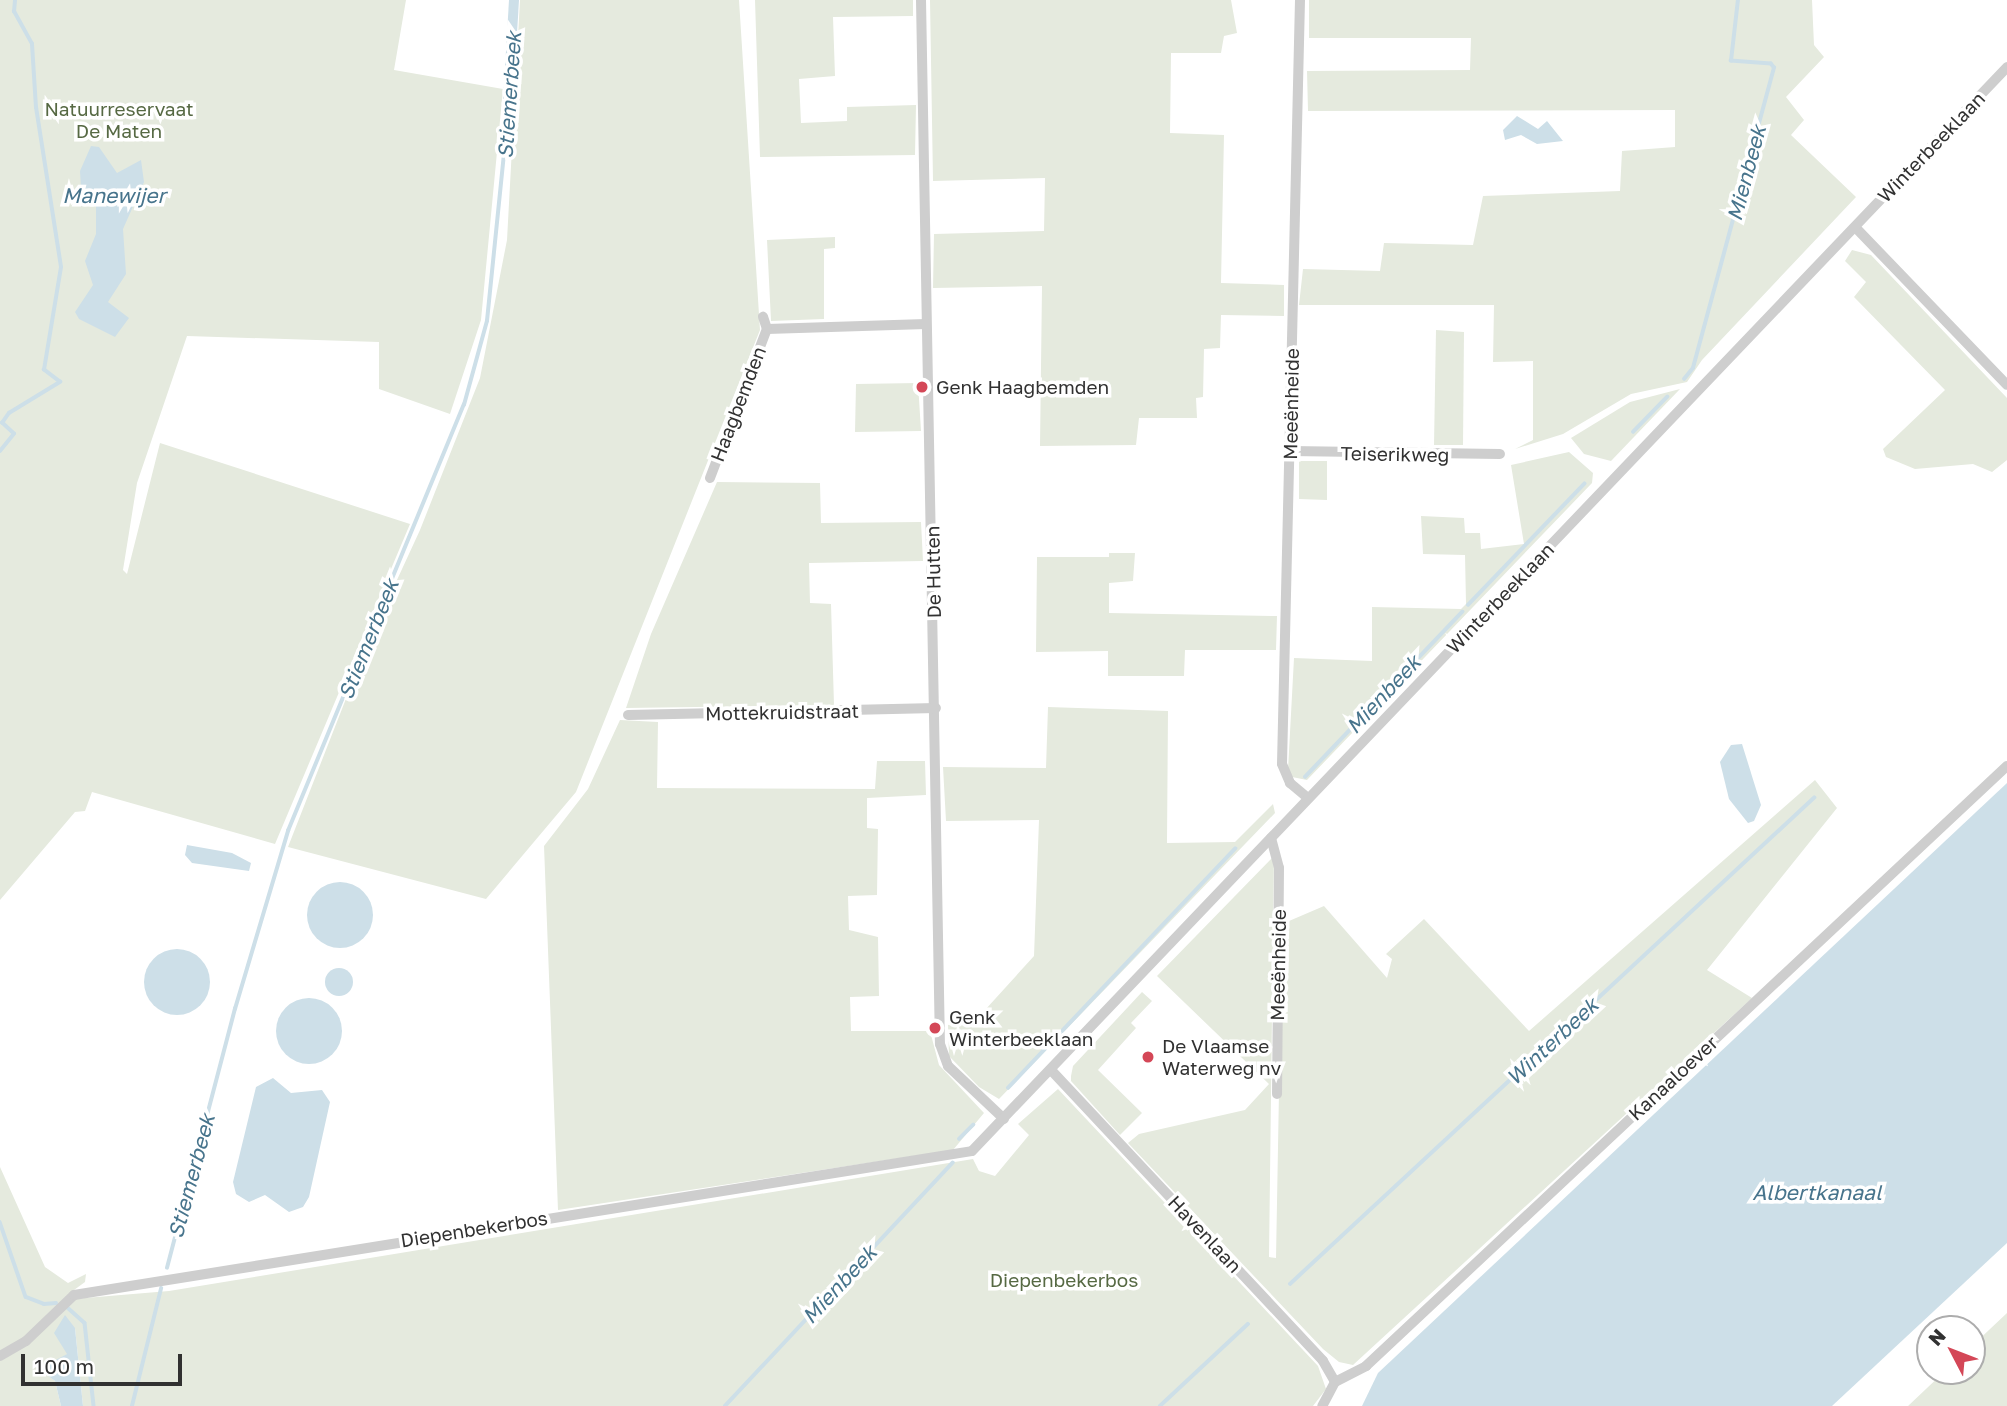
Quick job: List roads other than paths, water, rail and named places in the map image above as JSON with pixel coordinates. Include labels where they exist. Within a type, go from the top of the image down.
[{"type":"street","name":"De Hutten","points":[[921,0],[936,708],[940,1044],[948,1066],[1004,1119]]},
{"type":"street","name":"Meeënheide","points":[[1300,0],[1282,764],[1290,783],[1307,798]]},
{"type":"street","name":"Winterbeeklaan","points":[[972,1151],[2007,67]]},
{"type":"street","points":[[1855,227],[2007,385]]},
{"type":"street","name":"Haagbemden","points":[[710,478],[767,329],[764,317]]},
{"type":"street","name":"Haagbemden","points":[[767,329],[926,324]]},
{"type":"street","name":"Teiserikweg","points":[[1290,451],[1500,454]]},
{"type":"street","name":"Mottekruidstraat","points":[[628,715],[936,708]]},
{"type":"street","name":"Kanaaloever","points":[[1335,1382],[1366,1366],[2007,766]]},
{"type":"street","name":"Meeënheide","points":[[1271,838],[1279,868],[1277,1094]]},
{"type":"street","name":"Havenlaan","points":[[1051,1070],[1324,1361],[1335,1382]]},
{"type":"street","name":"Diepenbekerbos","points":[[0,1356],[26,1341],[74,1295],[972,1151]]},
{"type":"street","points":[[1322,1406],[1335,1382]]},
{"type":"water","points":[[509,0],[519,0],[512,117],[502,118]]},
{"type":"water","points":[[1517,116],[1538,129],[1547,121],[1563,141],[1537,144],[1521,135],[1505,140],[1503,130]]},
{"type":"water","name":"Manewijer","points":[[91,146],[99,147],[117,173],[141,160],[144,182],[123,229],[126,274],[108,302],[129,318],[115,337],[79,319],[75,312],[93,285],[85,261],[96,234],[96,206],[81,188],[80,171]]},
{"type":"water","points":[[1742,744],[1761,805],[1754,821],[1748,823],[1729,799],[1720,762],[1731,745]]},
{"type":"water","name":"Albertkanaal","points":[[2007,783],[2007,1243],[1930,1315],[1916,1315],[1916,1328],[1832,1406],[1362,1406],[1378,1373]]},
{"type":"water","points":[[187,845],[232,853],[251,863],[249,871],[192,863],[185,855]]},
{"type":"water","points":[[340,882],[353,885],[363,892],[370,902],[373,915],[370,928],[363,938],[353,945],[340,948],[327,945],[317,938],[310,928],[307,915],[310,902],[317,892],[327,885]]},
{"type":"water","points":[[177,949],[200,959],[210,982],[200,1005],[177,1015],[154,1005],[144,982],[154,959]]},
{"type":"water","points":[[339,968],[349,972],[353,982],[349,992],[339,996],[329,992],[325,982],[329,972]]},
{"type":"water","points":[[309,998],[322,1001],[332,1008],[339,1018],[342,1031],[339,1044],[332,1054],[322,1061],[309,1064],[296,1061],[286,1054],[279,1044],[276,1031],[279,1018],[286,1008],[296,1001]]},
{"type":"water","points":[[273,1078],[291,1093],[322,1090],[330,1102],[309,1197],[303,1207],[289,1212],[265,1195],[249,1202],[236,1194],[233,1182],[256,1087]]},
{"type":"water","points":[[65,1315],[75,1328],[83,1406],[61,1406],[55,1381],[39,1369],[67,1354],[54,1333]]},
{"type":"waterway","points":[[0,451],[14,434],[2,423],[9,413],[60,382],[44,370],[61,267],[36,108],[32,44],[14,12],[15,0]]},
{"type":"waterway","name":"Mienbeek","points":[[1684,379],[1693,368],[1774,68],[1771,64],[1731,61],[1738,0]]},
{"type":"waterway","name":"Stiemerbeek","points":[[167,1268],[235,1009],[288,831],[464,405],[487,321],[508,114]]},
{"type":"waterway","name":"Mienbeek","points":[[1633,432],[1667,397]]},
{"type":"waterway","name":"Mienbeek","points":[[1468,605],[1584,484]]},
{"type":"waterway","name":"Mienbeek","points":[[1305,777],[1462,612]]},
{"type":"waterway","name":"Winterbeek","points":[[1290,1284],[1814,798]]},
{"type":"waterway","name":"Mienbeek","points":[[1008,1088],[1235,849]]},
{"type":"waterway","name":"Mienbeek","points":[[959,1139],[973,1125]]},
{"type":"waterway","name":"Mienbeek","points":[[725,1406],[952,1163]]},
{"type":"waterway","points":[[0,1222],[26,1297],[44,1304],[56,1303]]},
{"type":"waterway","name":"Stiemerbeek","points":[[132,1406],[161,1289]]},
{"type":"waterway","points":[[66,1306],[85,1323],[94,1406]]},
{"type":"waterway","name":"Winterbeek","points":[[1160,1406],[1248,1324]]},
{"type":"place","name":"Genk Haagbemden","points":[[922,387]]},
{"type":"place","name":"Genk Winterbeeklaan","points":[[935,1028]]},
{"type":"place","name":"De Vlaamse Waterweg nv","points":[[1148,1057]]},
{"type":"park label","name":"Natuurreservaat De Maten","points":[[119,120]]}]
